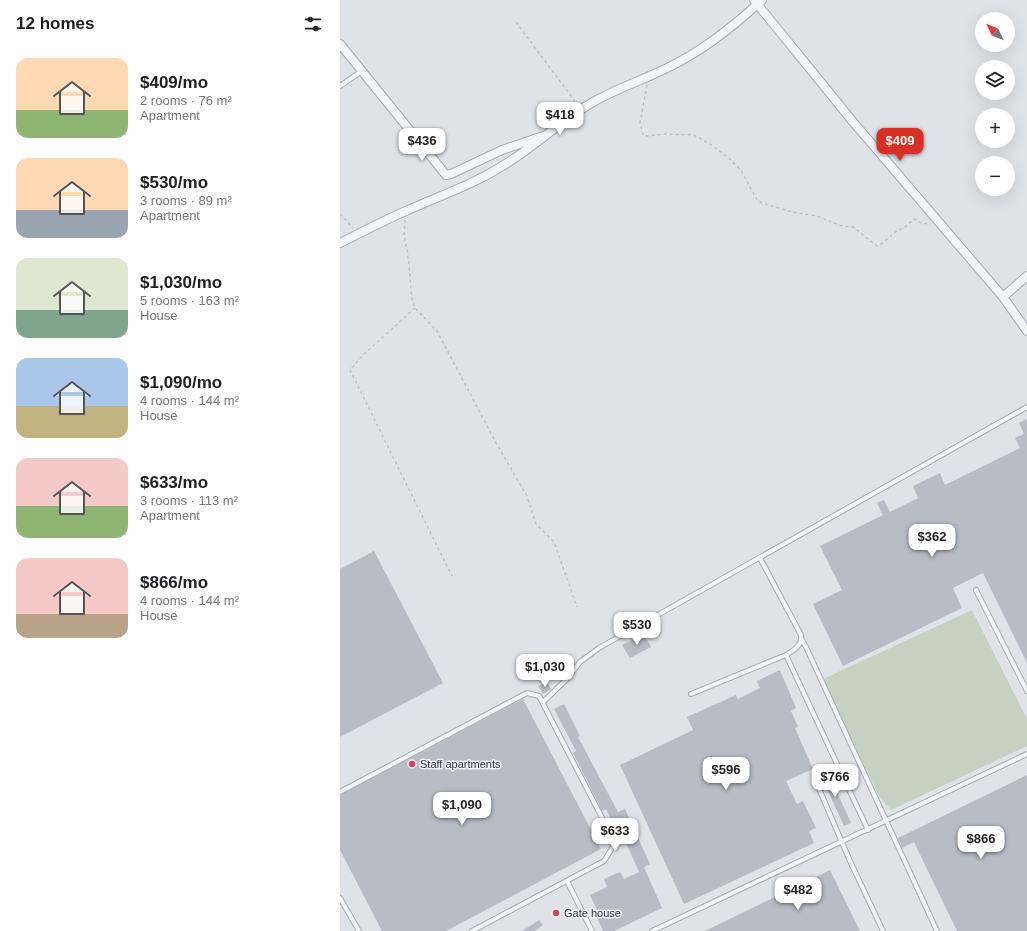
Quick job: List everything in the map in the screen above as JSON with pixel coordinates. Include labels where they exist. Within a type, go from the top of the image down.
[{"type":"street","points":[[340,243],[406,211],[466,185],[503,166],[577,112],[623,87],[648,77],[703,48],[734,25],[758,1],[854,123],[1003,297],[1027,331]]},
{"type":"street","points":[[340,44],[446,175],[502,150],[544,136]]},
{"type":"street","points":[[1003,297],[1027,276]]},
{"type":"lane","points":[[340,86],[362,71]]},
{"type":"lane","points":[[543,702],[568,678],[580,662],[587,656],[1027,406]]},
{"type":"lane","points":[[760,558],[801,635],[937,931]]},
{"type":"lane","points":[[976,590],[1027,692]]},
{"type":"lane","points":[[691,694],[786,655],[794,650],[802,640]]},
{"type":"lane","points":[[786,655],[868,830]]},
{"type":"lane","points":[[340,792],[527,693],[539,696],[612,837],[614,845],[604,861],[567,882],[472,931]]},
{"type":"lane","points":[[652,931],[1027,754]]},
{"type":"lane","points":[[818,784],[883,931]]},
{"type":"lane","points":[[567,882],[592,931]]},
{"type":"lane","points":[[340,898],[359,931]]},
{"type":"path","points":[[516,22],[574,100],[577,112]]},
{"type":"path","points":[[648,77],[640,123],[643,135],[694,135],[710,144],[739,168],[753,194],[762,203],[792,212],[817,216],[842,226],[853,227],[877,246],[882,244],[898,230],[904,228],[914,219],[924,224],[937,220]]},
{"type":"path","points":[[406,211],[404,236],[412,299],[415,308],[437,331],[495,441],[527,496],[536,524],[554,542],[577,607]]},
{"type":"path","points":[[340,214],[359,234]]},
{"type":"path","points":[[415,308],[362,356],[350,370],[452,576]]},
{"type":"green space","points":[[972,610],[1027,719],[1027,746],[891,810],[879,796],[823,679]]},
{"type":"building","points":[[1027,419],[1027,663],[983,573],[953,588],[962,608],[843,666],[813,604],[842,590],[820,546],[883,515],[877,503],[884,500],[890,512],[918,498],[913,486],[940,473],[945,485],[1020,448],[1015,438],[1024,434],[1019,423]]},
{"type":"building","points":[[374,551],[443,683],[340,737],[340,569]]},
{"type":"building","points":[[644,634],[651,647],[630,658],[622,645]]},
{"type":"building","points":[[780,670],[796,708],[791,711],[798,727],[795,728],[813,769],[786,781],[797,804],[803,801],[816,828],[809,831],[814,843],[684,904],[620,765],[693,730],[687,717],[736,695],[738,699],[760,688],[757,681]]},
{"type":"building","points":[[547,682],[551,689],[543,694],[538,686]]},
{"type":"building","points":[[523,699],[601,849],[446,931],[382,931],[340,850],[340,795]]},
{"type":"building","points":[[564,704],[580,736],[578,737],[618,812],[625,809],[650,864],[644,867],[662,908],[614,931],[603,931],[595,913],[598,912],[590,895],[607,887],[604,879],[620,872],[624,879],[639,872],[622,834],[619,836],[606,809],[602,811],[573,753],[576,751],[554,709]]},
{"type":"building","points":[[827,770],[851,823],[844,826],[820,774]]},
{"type":"building","points":[[1027,775],[1027,931],[957,931],[914,842],[902,848],[898,838]]},
{"type":"building","points":[[830,870],[860,931],[705,931]]},
{"type":"building","points":[[539,920],[543,925],[535,931],[522,931]]},
{"type":"place","name":"Staff apartments","points":[[412,764]]},
{"type":"place","name":"Gate house","points":[[556,913]]}]
